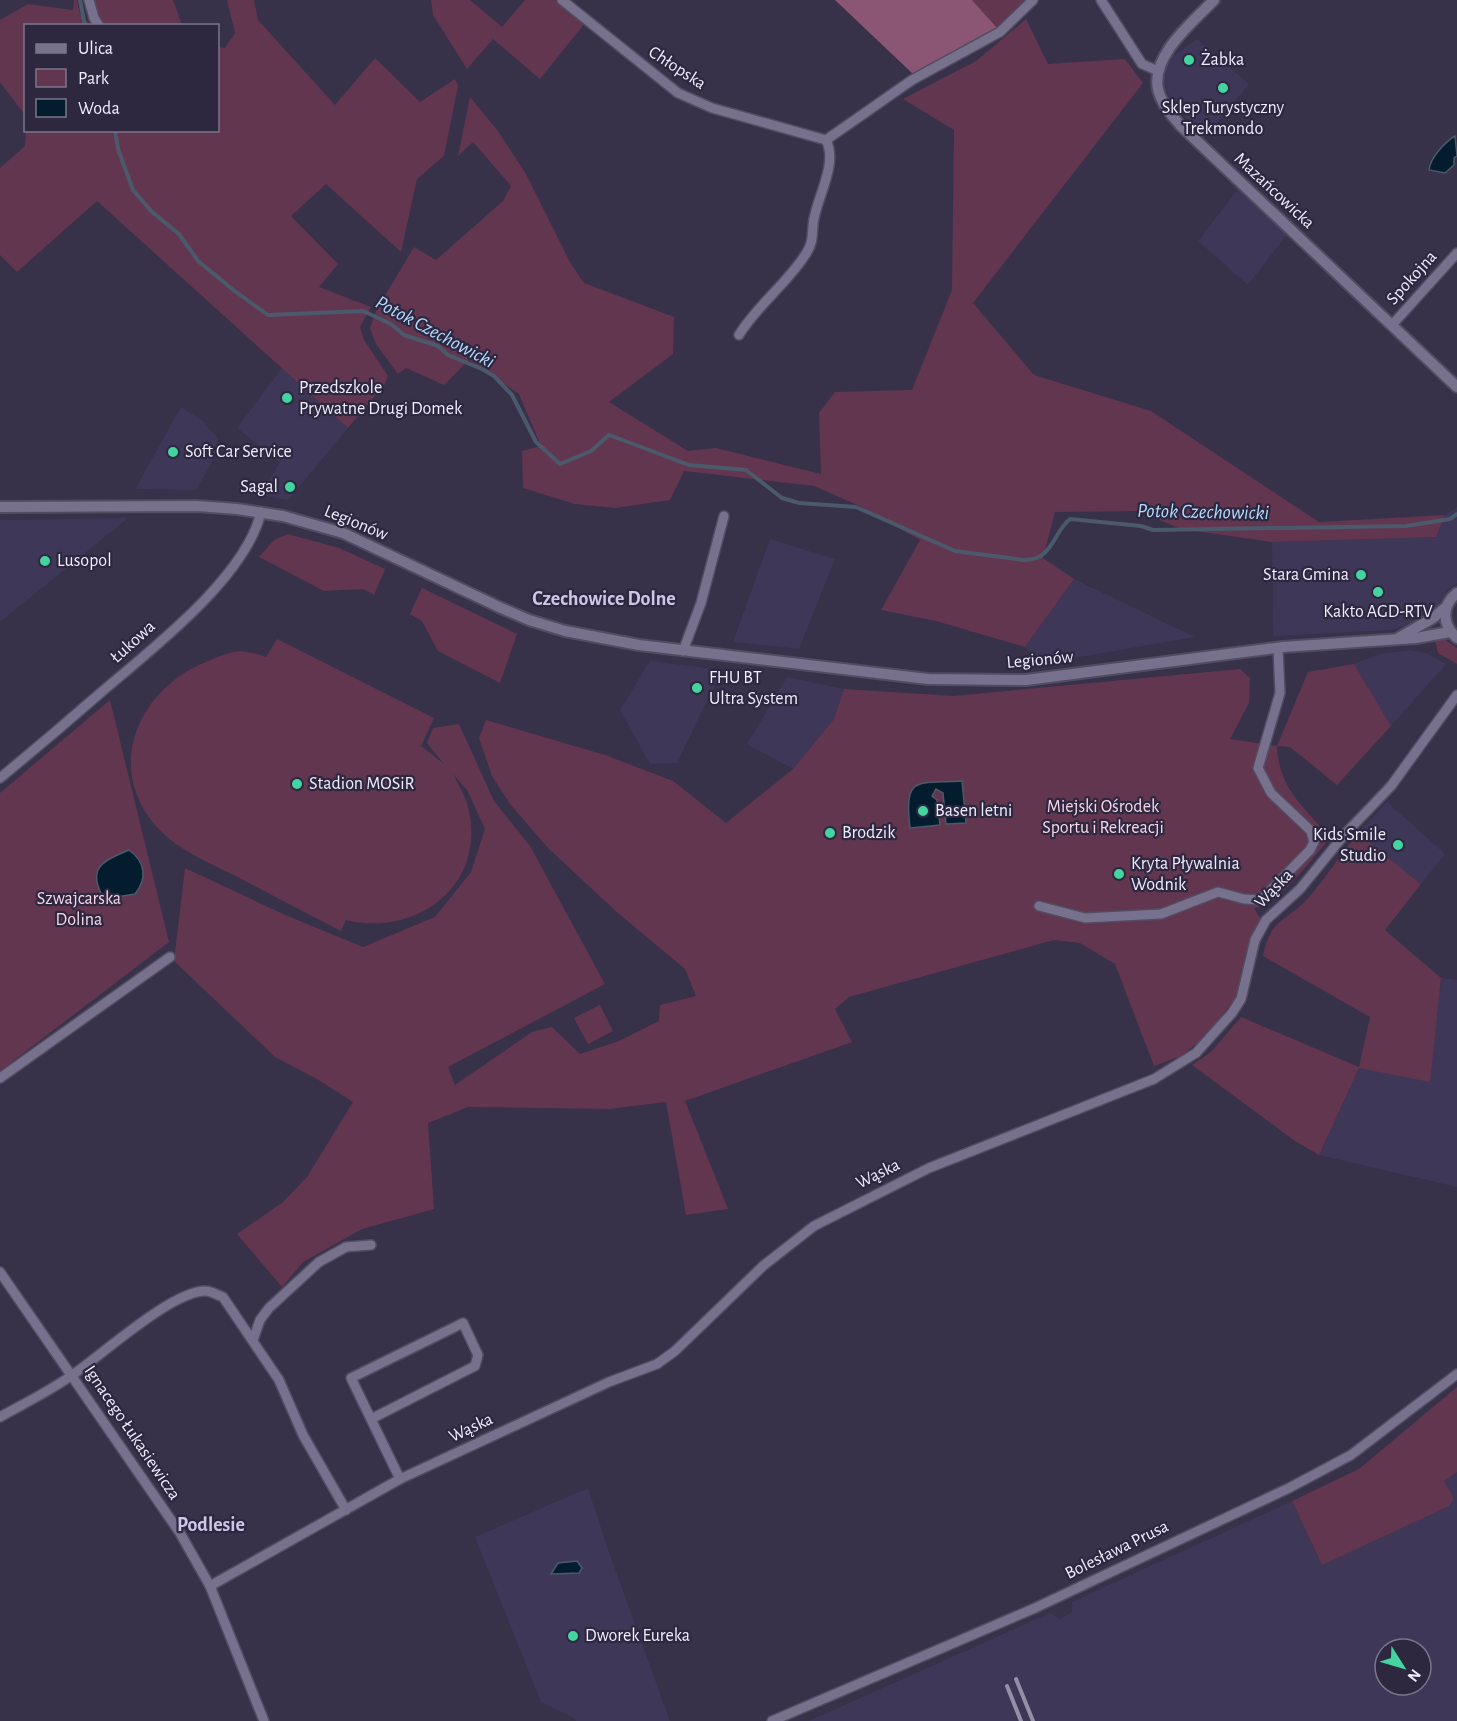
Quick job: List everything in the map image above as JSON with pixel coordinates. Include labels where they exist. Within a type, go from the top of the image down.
[{"type":"street","points":[[90,0],[98,24]]},
{"type":"street","name":"Chłopska","points":[[562,0],[678,93],[712,108],[826,140]]},
{"type":"street","points":[[739,334],[752,314],[800,262],[813,240],[812,226],[828,168],[826,140],[912,80],[1000,32],[1033,0]]},
{"type":"street","points":[[1101,0],[1142,64],[1158,71],[1167,53],[1214,0]]},
{"type":"street","name":"Mazańcowicka","points":[[1158,71],[1158,89],[1166,107],[1180,125],[1457,387]]},
{"type":"street","name":"Spokojna","points":[[1392,325],[1457,253]]},
{"type":"street","name":"Legionów","points":[[0,507],[197,506],[261,512],[316,523],[343,533],[529,620],[594,638],[683,651],[928,679],[992,681],[1056,677],[1278,648],[1399,637],[1454,635]]},
{"type":"street","name":"Łukowa","points":[[1,777],[144,655],[210,593],[243,554],[258,527],[261,512]]},
{"type":"street","points":[[683,651],[701,603],[724,516]]},
{"type":"street","name":"Legionów","points":[[1399,637],[1433,618],[1457,593]]},
{"type":"street","points":[[1446,607],[1446,625],[1454,635]]},
{"type":"street","points":[[1039,906],[1085,918],[1161,914],[1218,892],[1244,899],[1261,900],[1310,850],[1314,842],[1311,831],[1271,793],[1258,768],[1280,693],[1278,648]]},
{"type":"street","name":"Wąska","points":[[210,1586],[400,1479],[609,1382],[657,1364],[675,1352],[763,1266],[814,1226],[929,1168],[1154,1079],[1182,1064],[1216,1034],[1241,999],[1255,940],[1270,916],[1300,889],[1344,834],[1391,786],[1457,695]]},
{"type":"street","points":[[1261,900],[1270,916]]},
{"type":"street","points":[[0,1078],[170,957]]},
{"type":"street","points":[[253,1340],[260,1320],[269,1308],[319,1262],[346,1247],[371,1245]]},
{"type":"street","name":"Ignacego Łukasiewicza","points":[[0,1272],[180,1533],[210,1586],[264,1721]]},
{"type":"street","points":[[0,1417],[73,1375],[144,1321],[171,1304],[204,1291],[223,1297],[279,1380],[303,1435],[346,1510]]},
{"type":"street","points":[[371,1419],[475,1366],[478,1355],[463,1323],[351,1378],[400,1479]]},
{"type":"street","name":"Bolesława Prusa","points":[[772,1721],[1035,1608],[1289,1488],[1351,1455],[1457,1374]]},
{"type":"shaded area","points":[[835,0],[972,0],[998,29],[914,75]]},
{"type":"shaded area","points":[[1197,39],[1249,84],[1204,138],[1171,102],[1164,83],[1166,68],[1173,56]]},
{"type":"shaded area","points":[[1238,189],[1287,234],[1248,285],[1198,241]]},
{"type":"shaded area","name":"Przedszkole Prywatne Drugi Domek","points":[[282,368],[348,428],[288,500],[260,495],[280,462],[237,428]]},
{"type":"shaded area","points":[[181,407],[203,421],[218,439],[215,457],[196,490],[135,489]]},
{"type":"shaded area","points":[[1457,507],[1457,583],[1448,589],[1433,613],[1391,630],[1273,636],[1272,542],[1436,537],[1445,515]]},
{"type":"shaded area","points":[[128,518],[0,622],[0,520]]},
{"type":"shaded area","points":[[770,539],[835,559],[799,649],[733,642]]},
{"type":"shaded area","points":[[1074,579],[1195,637],[1039,664],[1025,647]]},
{"type":"shaded area","points":[[1410,650],[1426,653],[1446,664],[1391,726],[1354,664],[1380,654]]},
{"type":"shaded area","points":[[650,661],[722,670],[677,763],[650,764],[620,710]]},
{"type":"shaded area","points":[[787,677],[844,689],[834,719],[793,769],[747,744]]},
{"type":"shaded area","points":[[1387,802],[1445,854],[1421,884],[1358,833]]},
{"type":"shaded area","points":[[1441,978],[1457,980],[1457,1187],[1319,1155],[1359,1068],[1440,991]]},
{"type":"shaded area","points":[[1457,1472],[1457,1721],[809,1721],[1050,1613],[1060,1619],[1072,1612],[1072,1602],[1292,1501],[1322,1565],[1454,1498],[1444,1481]]},
{"type":"shaded area","points":[[588,1488],[670,1721],[576,1721],[541,1702],[475,1537]]},
{"type":"green space","points":[[74,0],[77,0],[80,14],[90,24],[24,24],[24,114],[0,82],[0,20],[28,4],[73,10]]},
{"type":"green space","points":[[91,0],[173,0],[182,24],[105,24],[100,22]]},
{"type":"green space","points":[[227,0],[254,0],[258,20],[335,105],[375,58],[420,102],[455,79],[458,86],[444,156],[417,179],[401,252],[326,184],[291,216],[338,264],[319,287],[371,307],[360,327],[364,340],[388,376],[385,384],[348,428],[97,201],[17,272],[0,255],[0,168],[25,146],[26,132],[219,132],[219,47],[225,48],[235,33]]},
{"type":"green space","points":[[431,0],[470,0],[502,27],[525,0],[555,0],[585,23],[540,79],[493,39],[467,69],[433,15]]},
{"type":"green space","points":[[972,0],[1029,0],[998,29]]},
{"type":"green space","points":[[1026,19],[1048,64],[1125,59],[1143,83],[973,303],[1034,375],[1151,411],[1319,522],[1445,515],[1436,537],[1272,542],[1181,529],[1138,511],[1055,512],[1043,558],[1074,579],[1025,647],[936,621],[881,610],[920,540],[864,508],[814,486],[684,471],[670,500],[616,508],[575,504],[523,488],[522,451],[541,446],[519,394],[469,360],[444,385],[406,368],[398,374],[376,344],[370,328],[377,309],[414,247],[436,260],[503,201],[511,186],[473,142],[458,156],[470,97],[498,131],[526,174],[571,264],[584,283],[674,317],[673,354],[609,402],[688,451],[716,448],[821,474],[819,413],[835,392],[912,390],[952,290],[954,130],[903,99],[976,61]]},
{"type":"green space","points":[[288,534],[339,548],[385,569],[374,595],[363,589],[324,591],[259,557],[274,540]]},
{"type":"green space","points":[[422,588],[517,634],[500,683],[438,651],[422,621],[410,614]]},
{"type":"green space","points":[[1434,637],[1444,639],[1457,648],[1457,664],[1438,653]]},
{"type":"green space","name":"Miejski Ośrodek Sportu i Rekreacji","points":[[277,639],[434,718],[421,746],[444,764],[427,743],[433,728],[459,724],[494,801],[530,846],[605,984],[448,1067],[455,1085],[532,1032],[552,1027],[580,1054],[619,1041],[659,1021],[660,1005],[696,996],[685,969],[619,914],[548,848],[510,804],[492,776],[479,738],[486,720],[605,755],[673,781],[726,823],[793,769],[834,719],[844,689],[953,696],[1240,669],[1250,678],[1249,703],[1230,739],[1277,746],[1282,774],[1288,786],[1330,838],[1285,889],[1264,905],[1254,908],[1260,918],[1250,941],[1236,997],[1207,1035],[1181,1056],[1154,1066],[1115,964],[1080,943],[1054,940],[849,997],[835,1009],[852,1042],[685,1101],[728,1209],[686,1215],[666,1102],[610,1109],[468,1107],[428,1123],[434,1209],[362,1229],[303,1262],[282,1287],[237,1234],[283,1202],[307,1177],[353,1102],[317,1079],[275,1057],[174,961],[185,868],[283,914],[363,947],[435,917],[471,872],[485,829],[467,790],[453,774],[469,810],[471,842],[465,866],[454,886],[438,902],[418,914],[395,921],[371,923],[346,920],[341,931],[192,854],[163,834],[140,802],[132,778],[131,754],[137,731],[147,709],[163,690],[183,674],[206,662],[235,652],[248,652],[266,657]]},
{"type":"green space","points":[[1354,664],[1391,726],[1337,785],[1290,747],[1277,746],[1308,672]]},
{"type":"green space","name":"Szwajcarska Dolina","points":[[110,700],[169,942],[0,1071],[0,793]]},
{"type":"green space","points":[[1358,833],[1421,884],[1385,930],[1441,978],[1430,1082],[1359,1068],[1319,1155],[1295,1141],[1192,1065],[1211,1052],[1241,1017],[1359,1067],[1370,1017],[1263,956],[1270,934],[1275,927],[1310,896]]},
{"type":"green space","points":[[600,1005],[613,1031],[588,1044],[574,1018]]},
{"type":"green space","points":[[1457,1387],[1457,1472],[1444,1481],[1454,1498],[1449,1506],[1322,1565],[1292,1501],[1359,1469]]},
{"type":"water","points":[[1455,136],[1457,156],[1454,158],[1454,165],[1445,173],[1429,170],[1432,160]]},
{"type":"water","name":"Basen letni","points":[[962,781],[966,823],[946,824],[943,793],[936,789],[932,796],[937,800],[940,825],[910,828],[909,799],[916,786],[924,783]]},
{"type":"water","points":[[129,850],[142,865],[143,877],[139,888],[135,894],[104,899],[97,880],[99,868],[110,858]]},
{"type":"water","points":[[577,1561],[582,1568],[579,1573],[551,1574],[558,1563]]},
{"type":"waterway","name":"Potok Czechowicki","points":[[80,0],[85,24]]},
{"type":"waterway","name":"Potok Czechowicki","points":[[115,132],[118,149],[133,190],[151,211],[179,234],[198,261],[236,292],[268,315],[363,311],[391,324],[404,335],[438,346],[448,355],[482,369],[494,376],[512,395],[536,442],[560,464],[591,451],[609,435],[689,465],[746,470],[782,498],[799,503],[856,507],[955,551],[1023,560],[1033,559],[1047,551],[1070,519],[1141,526],[1153,530],[1406,526],[1450,519],[1457,514]]},
{"type":"railway","points":[[1016,1679],[1033,1721]]},
{"type":"railway","points":[[1007,1686],[1021,1721]]},
{"type":"place","name":"Żabka","points":[[1189,60]]},
{"type":"place","name":"Sklep Turystyczny Trekmondo","points":[[1223,88]]},
{"type":"place","name":"Przedszkole Prywatne Drugi Domek","points":[[287,398]]},
{"type":"place","name":"Soft Car Service","points":[[173,452]]},
{"type":"place","name":"Sagal","points":[[290,487]]},
{"type":"place","name":"Lusopol","points":[[45,561]]},
{"type":"place","name":"Stara Gmina","points":[[1361,575]]},
{"type":"place","name":"Kakto AGD-RTV","points":[[1378,592]]},
{"type":"place","name":"FHU BT Ultra System","points":[[697,688]]},
{"type":"place","name":"Stadion MOSiR","points":[[297,784]]},
{"type":"place","name":"Basen letni","points":[[923,811]]},
{"type":"place","name":"Brodzik","points":[[830,833]]},
{"type":"place","name":"Kids Smile Studio","points":[[1398,845]]},
{"type":"place","name":"Kryta Pływalnia Wodnik","points":[[1119,874]]},
{"type":"place","name":"Dworek Eureka","points":[[573,1636]]},
{"type":"district","name":"Czechowice Dolne","points":[[604,599]]},
{"type":"district","name":"Podlesie","points":[[211,1525]]}]
